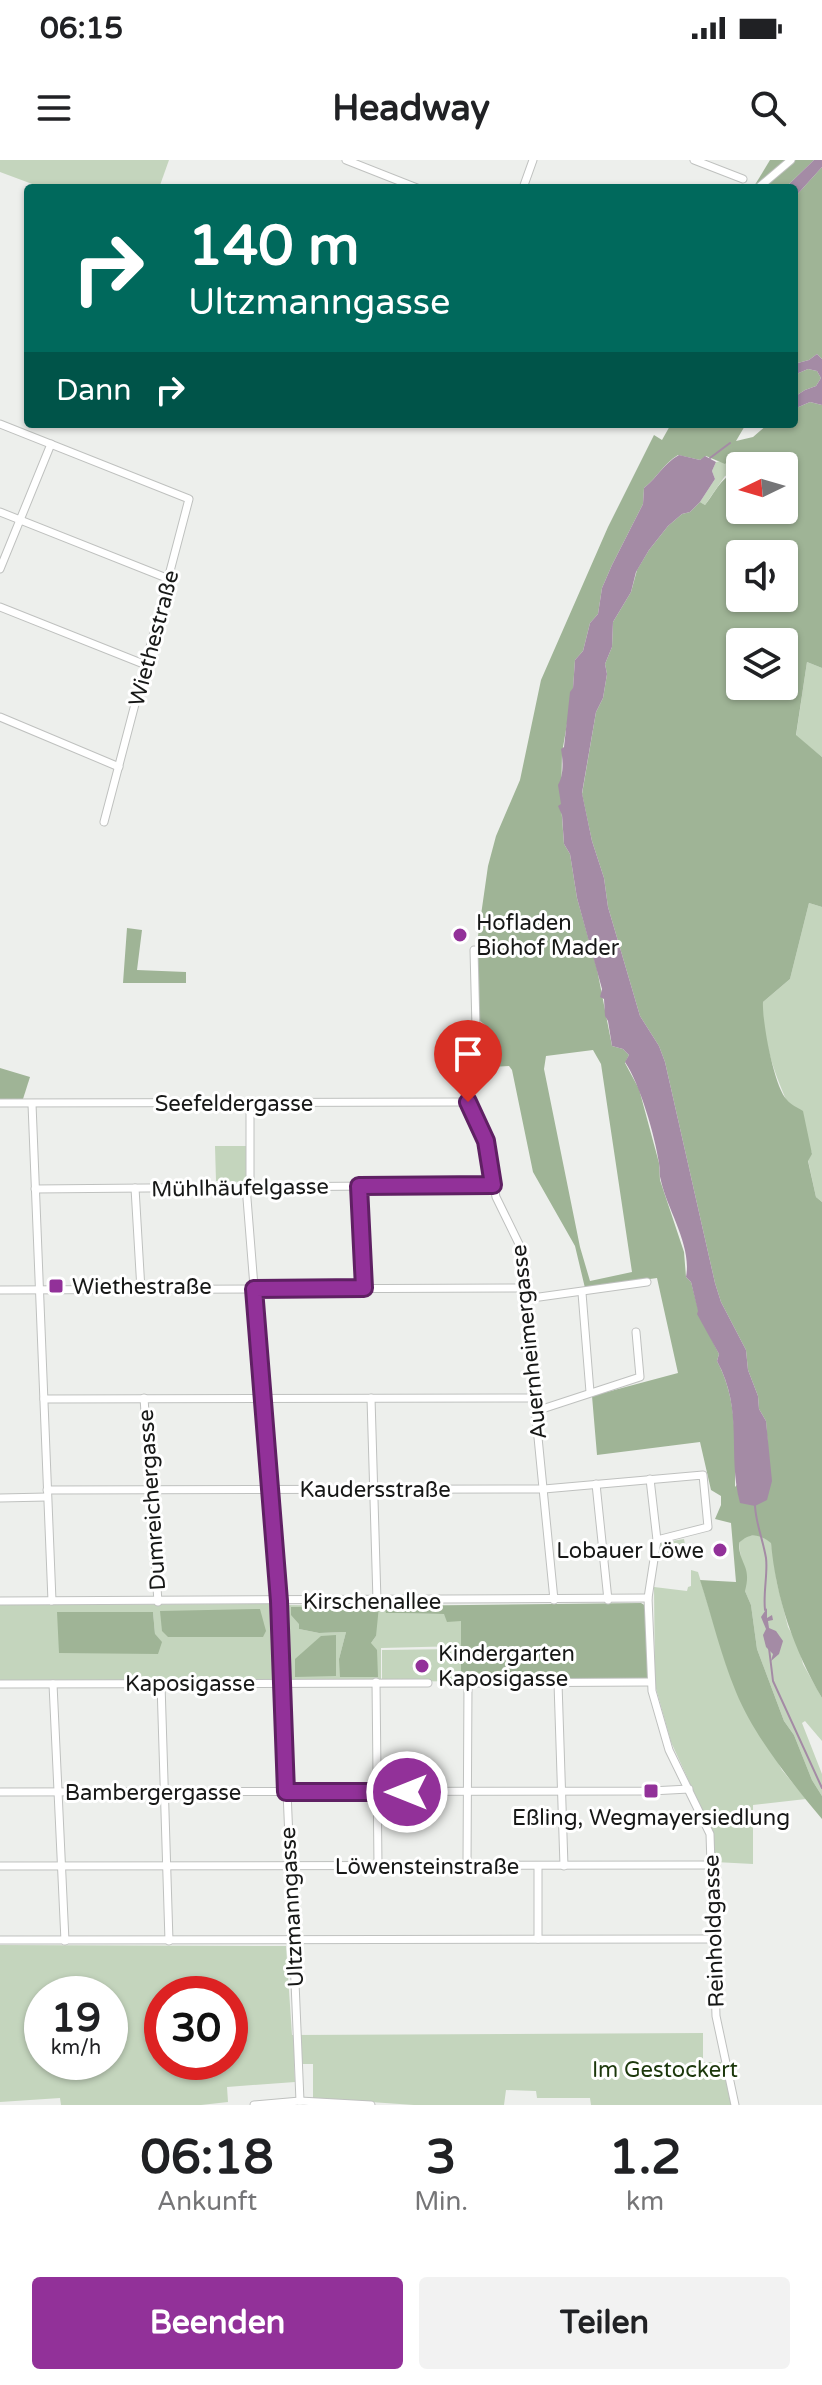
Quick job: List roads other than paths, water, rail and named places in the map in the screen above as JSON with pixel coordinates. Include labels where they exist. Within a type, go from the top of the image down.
[{"type":"street","points":[[524,184],[533,160]]},
{"type":"street","points":[[694,160],[743,179]]},
{"type":"street","points":[[763,184],[791,160]]},
{"type":"street","points":[[350,161],[407,184]]},
{"type":"street","points":[[0,424],[51,444],[0,569]]},
{"type":"street","name":"Wiethestraße","points":[[51,444],[189,499],[104,822]]},
{"type":"street","points":[[0,512],[169,579]]},
{"type":"street","points":[[0,607],[146,665]]},
{"type":"street","points":[[0,717],[119,767]]},
{"type":"street","points":[[468,1102],[476,1027],[474,950]]},
{"type":"street","name":"Seefeldergasse","points":[[0,1103],[468,1102]]},
{"type":"street","name":"Auernheimergasse","points":[[468,1102],[486,1141],[496,1197],[519,1244],[554,1600]]},
{"type":"street","name":"Ultzmanngasse","points":[[250,1103],[248,1186],[279,1601],[289,1866],[305,2102]]},
{"type":"street","points":[[32,1104],[52,1601]]},
{"type":"street","name":"Mühlhäufelgasse","points":[[35,1189],[493,1185]]},
{"type":"street","points":[[359,1186],[364,1288]]},
{"type":"street","points":[[135,1188],[141,1290]]},
{"type":"street","points":[[525,1299],[647,1282]]},
{"type":"street","points":[[0,1290],[524,1288]]},
{"type":"street","points":[[582,1293],[590,1392]]},
{"type":"street","points":[[536,1411],[640,1377],[636,1332]]},
{"type":"street","name":"Dumreichergasse","points":[[144,1398],[158,1602]]},
{"type":"street","points":[[371,1398],[377,1601]]},
{"type":"street","points":[[44,1399],[534,1398]]},
{"type":"street","name":"Kaudersstraße","points":[[0,1498],[150,1490],[544,1489],[703,1475],[708,1527],[657,1540]]},
{"type":"street","name":"Reinholdgasse","points":[[650,1479],[657,1540],[648,1598],[651,1682],[669,1750],[710,1834],[717,2030],[735,2105]]},
{"type":"street","points":[[596,1484],[608,1600]]},
{"type":"street","name":"Kirschenallee","points":[[0,1601],[648,1598]]},
{"type":"street","points":[[376,1682],[378,1865]]},
{"type":"street","points":[[467,1865],[468,1683],[651,1682]]},
{"type":"street","name":"Kaposigasse","points":[[0,1684],[428,1683]]},
{"type":"street","points":[[558,1683],[564,1866]]},
{"type":"street","points":[[53,1684],[65,1941]]},
{"type":"street","points":[[161,1684],[169,1941]]},
{"type":"street","name":"Bambergergasse","points":[[0,1792],[689,1789]]},
{"type":"street","name":"Löwensteinstraße","points":[[0,1866],[711,1865]]},
{"type":"street","points":[[538,1866],[538,1939]]},
{"type":"street","points":[[0,1940],[712,1939]]},
{"type":"street","points":[[254,2105],[305,2102],[371,2105]]},
{"type":"waterway","points":[[710,458],[730,443]]},
{"type":"waterway","points":[[755,1506],[766,1558],[765,1610]]},
{"type":"waterway","points":[[769,1648],[773,1681],[822,1788]]},
{"type":"place","name":"Hofladen Biohof Mader","points":[[460,935]]},
{"type":"place","name":"Wiethestraße","points":[[56,1286]]},
{"type":"place","name":"Lobauer Löwe","points":[[720,1550]]},
{"type":"place","name":"Kindergarten Kaposigasse","points":[[422,1666]]},
{"type":"place","name":"Eßling, Wegmayersiedlung","points":[[651,1791]]},
{"type":"park label","name":"Im Gestockert","points":[[665,2069]]}]
